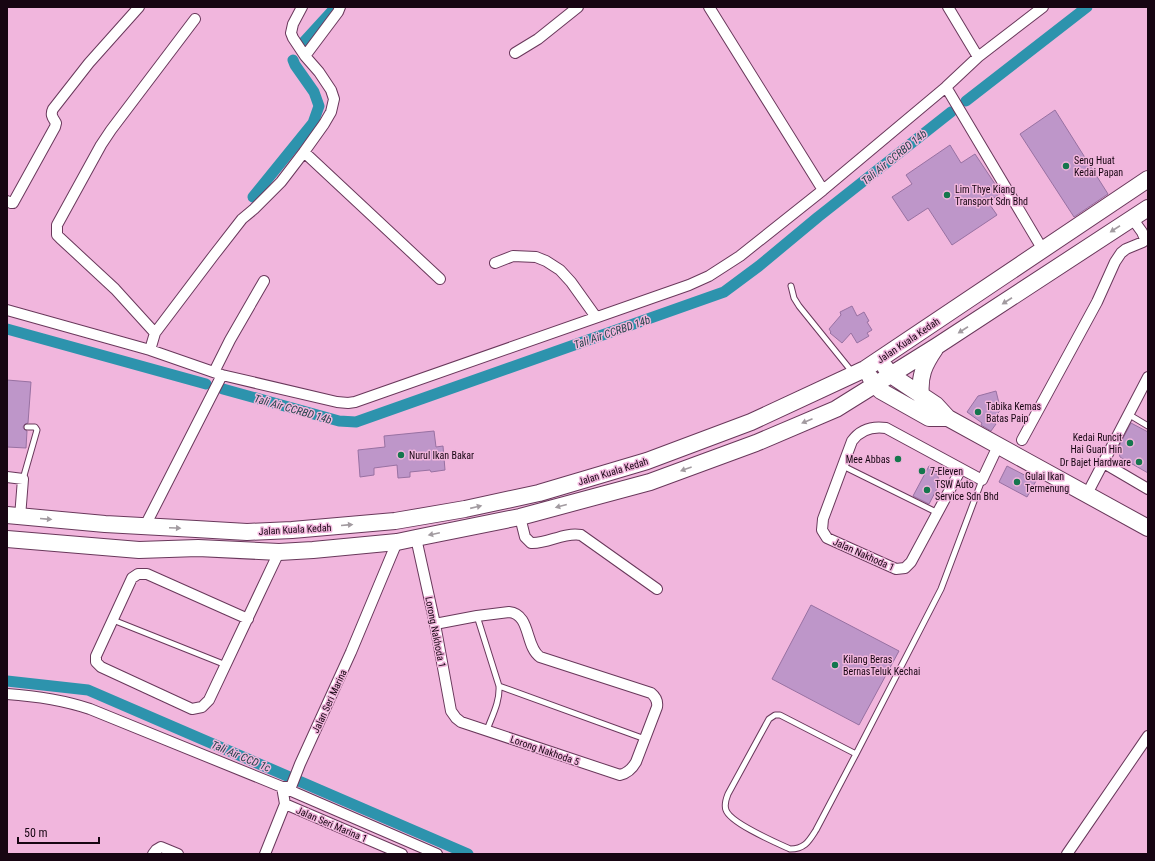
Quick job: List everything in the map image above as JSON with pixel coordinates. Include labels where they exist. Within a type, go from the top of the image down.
[{"type":"main road","name":"Jalan Kuala Kedah","points":[[14,516],[247,532],[292,530],[395,521],[465,509],[539,493],[647,461],[751,422],[859,372],[1148,179]]},
{"type":"main road","name":"Jalan Kuala Kedah","points":[[7,539],[139,550],[198,548],[279,552],[313,550],[397,542],[520,517],[650,482],[756,442],[836,409],[937,346],[1148,208]]},
{"type":"main road","points":[[921,396],[920,388],[923,370],[937,346]]},
{"type":"main road","points":[[880,359],[891,375],[936,405],[948,418],[1148,528]]},
{"type":"main road","points":[[859,372],[882,391],[929,418],[948,418]]},
{"type":"main road","points":[[836,409],[850,402],[866,398],[883,398],[899,402]]},
{"type":"street","points":[[7,201],[11,204],[13,203],[55,126],[56,123],[52,118],[51,113],[53,109],[89,63],[139,7]]},
{"type":"street","points":[[150,350],[155,333],[214,255],[242,219],[281,182],[324,124],[331,112],[334,99],[328,84],[290,33],[302,7]]},
{"type":"street","points":[[306,56],[338,12],[340,7]]},
{"type":"street","points":[[515,54],[578,7]]},
{"type":"street","points":[[709,7],[822,190]]},
{"type":"street","points":[[948,7],[978,57]]},
{"type":"street","points":[[7,310],[150,350],[218,374],[337,402],[351,402],[688,285],[709,276],[740,256],[822,190],[946,87],[978,57],[1042,7]]},
{"type":"street","points":[[155,333],[115,289],[60,238],[57,234],[57,225],[111,130],[195,19]]},
{"type":"street","points":[[946,87],[1043,250]]},
{"type":"street","points":[[304,152],[440,279]]},
{"type":"street","points":[[1022,440],[1097,302],[1115,262],[1121,253],[1126,249],[1143,242],[1144,239],[1142,232],[1132,218]]},
{"type":"street","points":[[495,263],[513,256],[536,257],[546,261],[560,270],[571,282],[596,317]]},
{"type":"street","points":[[145,526],[218,374],[230,340],[264,281]]},
{"type":"street","points":[[1087,494],[1102,462],[1148,377]]},
{"type":"street","points":[[843,466],[852,441],[856,436],[868,429],[879,427],[886,428],[982,480],[998,446]]},
{"type":"street","points":[[1102,462],[1148,489]]},
{"type":"street","name":"Jalan Nakhoda 1","points":[[843,466],[823,519],[822,530],[828,538],[896,569],[905,568],[911,562],[961,469]]},
{"type":"street","points":[[7,477],[23,479],[14,516]]},
{"type":"street","points":[[520,517],[525,537],[531,543],[541,542],[569,534],[581,535],[657,589]]},
{"type":"street","name":"Lorong Nakhoda 1","points":[[416,538],[435,624],[451,711],[461,722]]},
{"type":"street","name":"Jalan Seri Marina","points":[[285,804],[286,787],[297,770],[351,652],[397,542]]},
{"type":"street","points":[[248,619],[147,574],[138,574],[132,578],[96,656],[96,662],[101,667],[192,709],[202,707],[209,700],[248,619],[279,552]]},
{"type":"street","points":[[435,624],[477,616],[514,612],[521,618],[534,650],[540,658],[651,693],[656,698],[658,705],[645,739]]},
{"type":"street","points":[[7,694],[43,697],[72,703],[90,709],[286,787],[437,854]]},
{"type":"street","name":"Lorong Nakhoda 5","points":[[461,722],[620,775],[628,772],[636,762],[645,739]]},
{"type":"street","points":[[1066,854],[1148,736]]},
{"type":"street","points":[[265,854],[285,804]]},
{"type":"street","name":"Jalan Seri Marina 1","points":[[285,804],[402,854]]},
{"type":"street","points":[[153,854],[161,847],[178,854]]},
{"type":"lane","points":[[791,286],[798,306],[859,372]]},
{"type":"lane","points":[[1128,414],[1148,426]]},
{"type":"lane","points":[[23,479],[37,430],[35,427],[28,426]]},
{"type":"lane","points":[[843,466],[938,513]]},
{"type":"lane","points":[[856,754],[780,715],[775,714],[769,719],[728,794],[726,811],[732,819],[745,827],[790,849],[796,849],[808,842],[816,830],[856,754],[941,589],[982,480]]},
{"type":"lane","points":[[477,616],[499,686],[497,705],[487,730]]},
{"type":"lane","points":[[113,620],[226,665]]},
{"type":"lane","points":[[499,686],[645,739]]},
{"type":"building","name":"Seng Huat Kedai Papan","points":[[1055,110],[1108,194],[1074,217],[1020,134]]},
{"type":"building","name":"Lim Thye Kiang Transport Sdn Bhd","points":[[950,145],[961,163],[975,154],[1001,193],[988,202],[997,215],[952,245],[928,208],[908,221],[892,197],[912,184],[906,175]]},
{"type":"building","points":[[852,306],[857,316],[864,312],[869,321],[867,322],[872,330],[867,333],[869,336],[857,343],[851,333],[842,343],[830,333],[831,332],[829,329],[841,315],[840,312]]},
{"type":"building","points":[[7,380],[31,382],[28,423],[23,427],[27,431],[26,448],[7,447]]},
{"type":"building","points":[[996,391],[999,403],[1003,406],[992,422],[996,424],[991,431],[981,425],[982,423],[967,412],[978,396]]},
{"type":"building","points":[[1131,423],[1148,432],[1148,473],[1120,457],[1118,448]]},
{"type":"building","name":"Nurul Ikan Bakar","points":[[434,431],[436,447],[443,446],[445,470],[410,472],[410,477],[398,478],[397,465],[374,468],[374,475],[360,477],[358,450],[385,447],[384,436]]},
{"type":"building","name":"TSW Auto Service Sdn Bhd","points":[[929,466],[935,468],[940,483],[929,504],[913,496]]},
{"type":"building","name":"Gulai Ikan Termenung","points":[[1007,466],[1036,481],[1027,497],[999,482]]},
{"type":"building","name":"Kilang Beras BernasTeluk Kechai","points":[[811,605],[899,651],[859,725],[772,679]]},
{"type":"waterway","points":[[302,44],[334,9],[333,7]]},
{"type":"waterway","name":"Tali Air CCRBD 14b","points":[[966,101],[1087,7]]},
{"type":"waterway","points":[[253,197],[313,123],[319,106],[314,92],[293,60]]},
{"type":"waterway","name":"Tali Air CCRBD 14b","points":[[223,389],[339,421],[356,422],[724,292],[759,266],[818,217],[951,112]]},
{"type":"waterway","name":"Tali Air CCRBD 14b","points":[[7,329],[206,384]]},
{"type":"waterway","name":"Tali Air CCD 1c","points":[[7,681],[88,690],[468,854]]},
{"type":"place","name":"Seng Huat Kedai Papan","points":[[1066,166]]},
{"type":"place","name":"Lim Thye Kiang Transport Sdn Bhd","points":[[947,195]]},
{"type":"place","name":"Tabika Kemas Batas Paip","points":[[978,412]]},
{"type":"place","name":"Kedai Runcit Hai Guan Hin","points":[[1130,443]]},
{"type":"place","name":"Nurul Ikan Bakar","points":[[401,455]]},
{"type":"place","name":"Mee Abbas","points":[[898,459]]},
{"type":"place","name":"Dr Bajet Hardware","points":[[1139,462]]},
{"type":"place","name":"7-Eleven","points":[[922,471]]},
{"type":"place","name":"Gulai Ikan Termenung","points":[[1017,482]]},
{"type":"place","name":"TSW Auto Service Sdn Bhd","points":[[927,490]]},
{"type":"place","name":"Kilang Beras BernasTeluk Kechai","points":[[835,665]]}]
